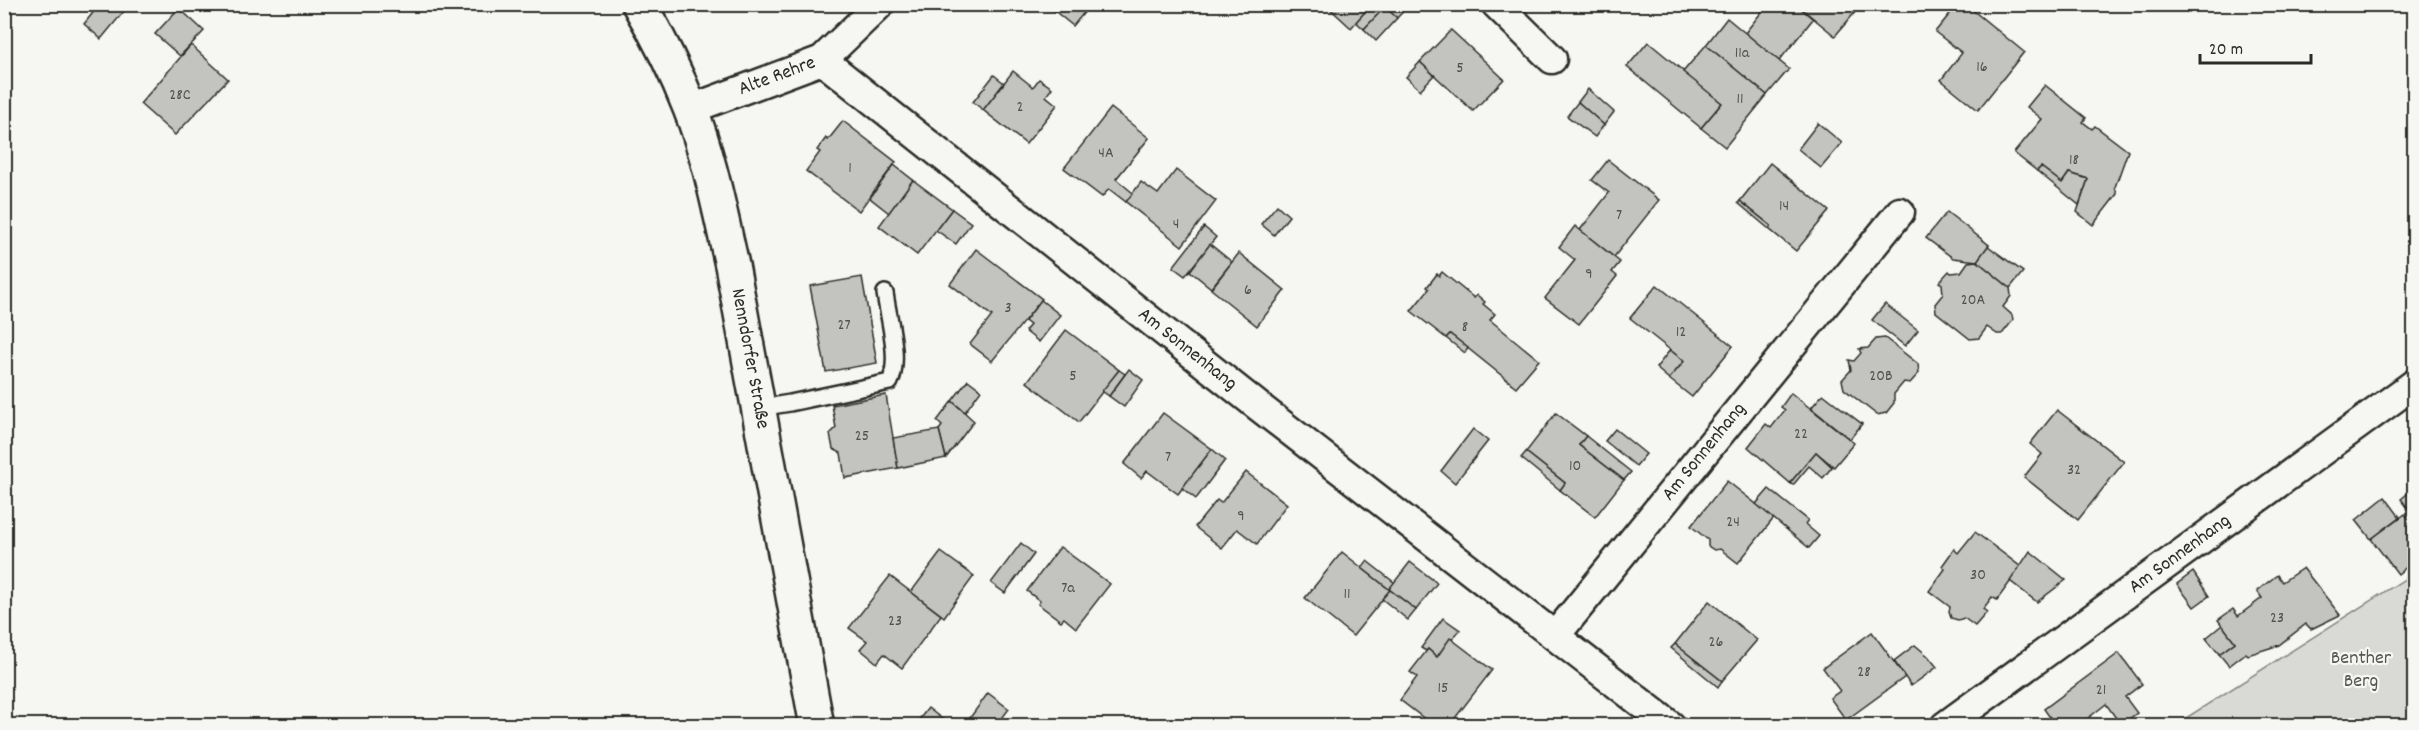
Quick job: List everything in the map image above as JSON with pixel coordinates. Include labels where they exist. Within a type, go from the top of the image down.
[{"type":"main road","name":"Nenndorfer Straße","points":[[639,4],[661,43],[691,110],[718,202],[759,408],[817,726]]},
{"type":"street","name":"Alte Rehre","points":[[691,110],[822,60],[880,4]]},
{"type":"street","points":[[1496,4],[1552,59]]},
{"type":"street","name":"Am Sonnenhang","points":[[822,60],[1267,413],[1671,726]]},
{"type":"street","name":"Am Sonnenhang","points":[[1555,636],[1900,212]]},
{"type":"street","name":"Am Sonnenhang","points":[[1946,726],[2415,384]]},
{"type":"lane","points":[[759,408],[790,404],[890,382],[894,358],[885,292]]},
{"type":"green space","name":"Benther Berg","points":[[2414,573],[2414,725],[2175,725]]},
{"type":"building","points":[[100,4],[130,4],[101,39],[84,24]]},
{"type":"building","points":[[1046,4],[1091,4],[1073,26]]},
{"type":"building","points":[[1325,4],[1372,4],[1351,28]]},
{"type":"building","points":[[1372,4],[1410,4],[1397,18],[1385,7],[1364,29],[1356,22]]},
{"type":"building","points":[[1768,4],[1796,4],[1813,19],[1779,61],[1745,33]]},
{"type":"building","points":[[1796,4],[1848,4],[1856,11],[1835,36]]},
{"type":"building","points":[[1958,4],[1965,4],[2024,52],[1978,110],[1941,80],[1962,53],[1935,32]]},
{"type":"building","points":[[1385,7],[1397,18],[1376,41],[1364,29]]},
{"type":"building","points":[[179,8],[204,31],[180,56],[155,34]]},
{"type":"building","points":[[1727,18],[1789,69],[1767,95],[1706,45]]},
{"type":"building","points":[[1451,30],[1504,79],[1473,111],[1420,62]]},
{"type":"building","points":[[1648,42],[1722,103],[1701,128],[1627,67]]},
{"type":"building","points":[[191,45],[228,79],[175,135],[140,104]]},
{"type":"building","points":[[1706,45],[1767,95],[1725,147],[1701,128],[1722,103],[1683,72]]},
{"type":"building","points":[[1420,62],[1434,75],[1420,90],[1406,77]]},
{"type":"building","points":[[1013,71],[1033,87],[1039,79],[1052,88],[1046,96],[1057,105],[1026,144],[983,110]]},
{"type":"building","points":[[994,75],[1004,83],[983,110],[973,102]]},
{"type":"building","points":[[2045,85],[2086,118],[2083,122],[2092,129],[2095,126],[2128,151],[2115,187],[2117,194],[2093,225],[2077,212],[2088,179],[2069,173],[2062,183],[2041,167],[2037,171],[2014,153],[2042,119],[2027,107]]},
{"type":"building","points":[[1588,89],[1614,112],[1604,125],[1578,102]]},
{"type":"building","points":[[1578,102],[1604,125],[1595,137],[1567,116]]},
{"type":"building","points":[[1111,108],[1149,138],[1116,179],[1133,193],[1126,202],[1109,189],[1102,197],[1064,168]]},
{"type":"building","points":[[843,121],[896,162],[859,211],[806,171],[820,152],[817,150]]},
{"type":"building","points":[[1818,123],[1842,143],[1821,168],[1798,149]]},
{"type":"building","points":[[1608,160],[1659,200],[1614,257],[1580,230],[1609,193],[1592,180]]},
{"type":"building","points":[[1770,163],[1829,211],[1796,251],[1769,229],[1771,226],[1740,201]]},
{"type":"building","points":[[894,165],[913,180],[889,213],[870,198]]},
{"type":"building","points":[[2041,167],[2062,183],[2069,173],[2088,179],[2079,205],[2037,171]]},
{"type":"building","points":[[1176,170],[1216,201],[1182,246],[1126,202],[1141,182],[1158,194]]},
{"type":"building","points":[[913,180],[952,209],[917,255],[879,226]]},
{"type":"building","points":[[1740,201],[1771,226],[1769,229],[1738,203]]},
{"type":"building","points":[[1277,205],[1289,216],[1274,235],[1261,224]]},
{"type":"building","points":[[952,209],[971,223],[956,244],[936,230]]},
{"type":"building","points":[[1947,212],[1989,245],[1977,261],[1953,258],[1926,238]]},
{"type":"building","points":[[1575,226],[1620,262],[1612,272],[1617,276],[1579,324],[1545,298],[1575,260],[1559,247]]},
{"type":"building","points":[[1204,227],[1216,237],[1185,276],[1173,267]]},
{"type":"building","points":[[1210,244],[1232,262],[1211,288],[1190,271]]},
{"type":"building","points":[[1988,246],[2023,272],[2010,288],[1977,261]]},
{"type":"building","points":[[976,249],[1042,299],[992,361],[970,344],[992,316],[950,284]]},
{"type":"building","points":[[1239,253],[1285,290],[1257,326],[1211,289]]},
{"type":"building","points":[[1977,261],[2010,288],[2011,296],[2003,307],[2012,315],[2013,320],[2002,334],[1997,334],[1987,327],[1979,338],[1970,339],[1936,312],[1935,304],[1943,294],[1942,284],[1939,282],[1949,271],[1951,273],[1961,272],[1968,262]]},
{"type":"building","points":[[1442,272],[1474,298],[1477,295],[1485,302],[1483,304],[1495,314],[1490,320],[1539,360],[1516,387],[1450,334],[1446,338],[1411,311],[1429,289],[1427,287],[1437,274],[1439,276]]},
{"type":"building","points":[[862,277],[877,363],[826,372],[810,286]]},
{"type":"building","points":[[1657,285],[1733,346],[1692,397],[1669,379],[1684,361],[1630,318]]},
{"type":"building","points":[[1041,300],[1060,315],[1039,342],[1025,331],[1030,325],[1025,321]]},
{"type":"building","points":[[1885,304],[1918,330],[1905,346],[1872,320]]},
{"type":"building","points":[[1066,330],[1119,370],[1079,422],[1027,382]]},
{"type":"building","points":[[1450,334],[1468,348],[1465,353],[1446,338]]},
{"type":"building","points":[[1885,338],[1918,364],[1919,373],[1910,383],[1904,382],[1894,394],[1894,403],[1886,413],[1877,415],[1844,389],[1842,380],[1851,370],[1849,360],[1854,361],[1861,353],[1859,349],[1868,348],[1876,339]]},
{"type":"building","points":[[1670,350],[1684,361],[1669,379],[1656,368]]},
{"type":"building","points":[[1129,369],[1143,380],[1124,407],[1109,396]]},
{"type":"building","points":[[1119,370],[1125,374],[1109,396],[1102,391]]},
{"type":"building","points":[[968,380],[981,390],[965,412],[952,401]]},
{"type":"building","points":[[1791,393],[1854,443],[1834,467],[1816,452],[1790,483],[1748,447],[1766,424],[1771,428],[1785,410],[1781,407]]},
{"type":"building","points":[[1823,394],[1862,424],[1850,439],[1811,408]]},
{"type":"building","points":[[886,395],[898,468],[845,478],[841,453],[833,449],[830,434],[836,428],[832,405]]},
{"type":"building","points":[[952,401],[974,421],[946,458],[939,430],[942,426],[937,421]]},
{"type":"building","points":[[2057,410],[2124,462],[2078,520],[2024,477],[2042,454],[2030,444]]},
{"type":"building","points":[[1163,413],[1212,449],[1178,494],[1147,471],[1141,478],[1124,464]]},
{"type":"building","points":[[1556,413],[1586,436],[1579,445],[1624,480],[1595,517],[1560,490],[1565,483],[1526,452]]},
{"type":"building","points":[[1473,429],[1488,441],[1455,483],[1441,471]]},
{"type":"building","points":[[1615,429],[1646,454],[1636,466],[1605,441]]},
{"type":"building","points":[[939,430],[946,458],[898,468],[893,438]]},
{"type":"building","points":[[1586,436],[1631,472],[1624,480],[1579,445]]},
{"type":"building","points":[[1212,449],[1225,460],[1196,499],[1182,488]]},
{"type":"building","points":[[1526,452],[1565,483],[1560,490],[1521,458]]},
{"type":"building","points":[[1816,452],[1832,467],[1823,478],[1809,466],[1793,485],[1790,483]]},
{"type":"building","points":[[1246,472],[1287,504],[1257,544],[1237,529],[1222,548],[1195,527],[1217,500],[1221,503]]},
{"type":"building","points":[[1727,481],[1774,518],[1738,563],[1720,549],[1714,550],[1708,546],[1708,540],[1691,526]]},
{"type":"building","points":[[2414,488],[2414,561],[2398,574],[2371,539],[2405,514],[2407,517],[2412,513],[2401,499]]},
{"type":"building","points":[[1769,489],[1808,520],[1805,524],[1819,536],[1809,548],[1756,504]]},
{"type":"building","points":[[2385,497],[2400,517],[2371,539],[2356,520]]},
{"type":"building","points":[[1975,532],[2021,567],[1997,600],[1992,597],[1983,609],[1987,612],[1975,626],[1964,618],[1958,620],[1951,618],[1950,607],[1929,591],[1945,569],[1942,566],[1954,549],[1958,553]]},
{"type":"building","points":[[1021,543],[1034,554],[1005,593],[991,583]]},
{"type":"building","points":[[1060,547],[1110,584],[1076,628],[1064,618],[1061,621],[1038,604],[1040,601],[1027,591]]},
{"type":"building","points":[[2030,551],[2066,580],[2037,602],[2010,581]]},
{"type":"building","points":[[941,552],[974,576],[944,617],[911,592]]},
{"type":"building","points":[[1342,552],[1390,590],[1353,636],[1305,598]]},
{"type":"building","points":[[1367,561],[1395,583],[1389,589],[1362,568]]},
{"type":"building","points":[[1410,562],[1437,583],[1416,610],[1389,589]]},
{"type":"building","points":[[2303,568],[2340,615],[2311,629],[2306,624],[2279,645],[2248,655],[2246,653],[2229,666],[2219,654],[2235,642],[2218,620],[2233,609],[2238,616],[2262,598],[2257,591],[2277,575],[2282,582]]},
{"type":"building","points":[[2193,572],[2209,596],[2194,607],[2177,584]]},
{"type":"building","points":[[890,576],[941,615],[902,668],[884,654],[877,663],[860,649],[867,641],[849,628]]},
{"type":"building","points":[[1390,590],[1416,610],[1408,620],[1382,599]]},
{"type":"building","points":[[1709,601],[1757,640],[1722,681],[1675,644]]},
{"type":"building","points":[[1443,618],[1460,630],[1437,657],[1428,649],[1426,651],[1421,648]]},
{"type":"building","points":[[2222,625],[2235,642],[2219,654],[2206,638]]},
{"type":"building","points":[[1872,632],[1905,677],[1846,720],[1830,698],[1840,691],[1823,668]]},
{"type":"building","points":[[1450,638],[1492,670],[1449,726],[1434,726],[1400,700],[1417,677],[1410,672],[1428,649],[1437,657]]},
{"type":"building","points":[[1675,644],[1722,681],[1718,687],[1671,648]]},
{"type":"building","points":[[1915,645],[1937,667],[1911,686],[1894,661]]},
{"type":"building","points":[[2119,653],[2142,684],[2125,697],[2137,713],[2121,725],[2106,704],[2078,726],[2056,726],[2044,709]]},
{"type":"building","points":[[988,693],[1009,709],[996,726],[964,726]]},
{"type":"building","points":[[928,708],[951,726],[914,726]]}]
